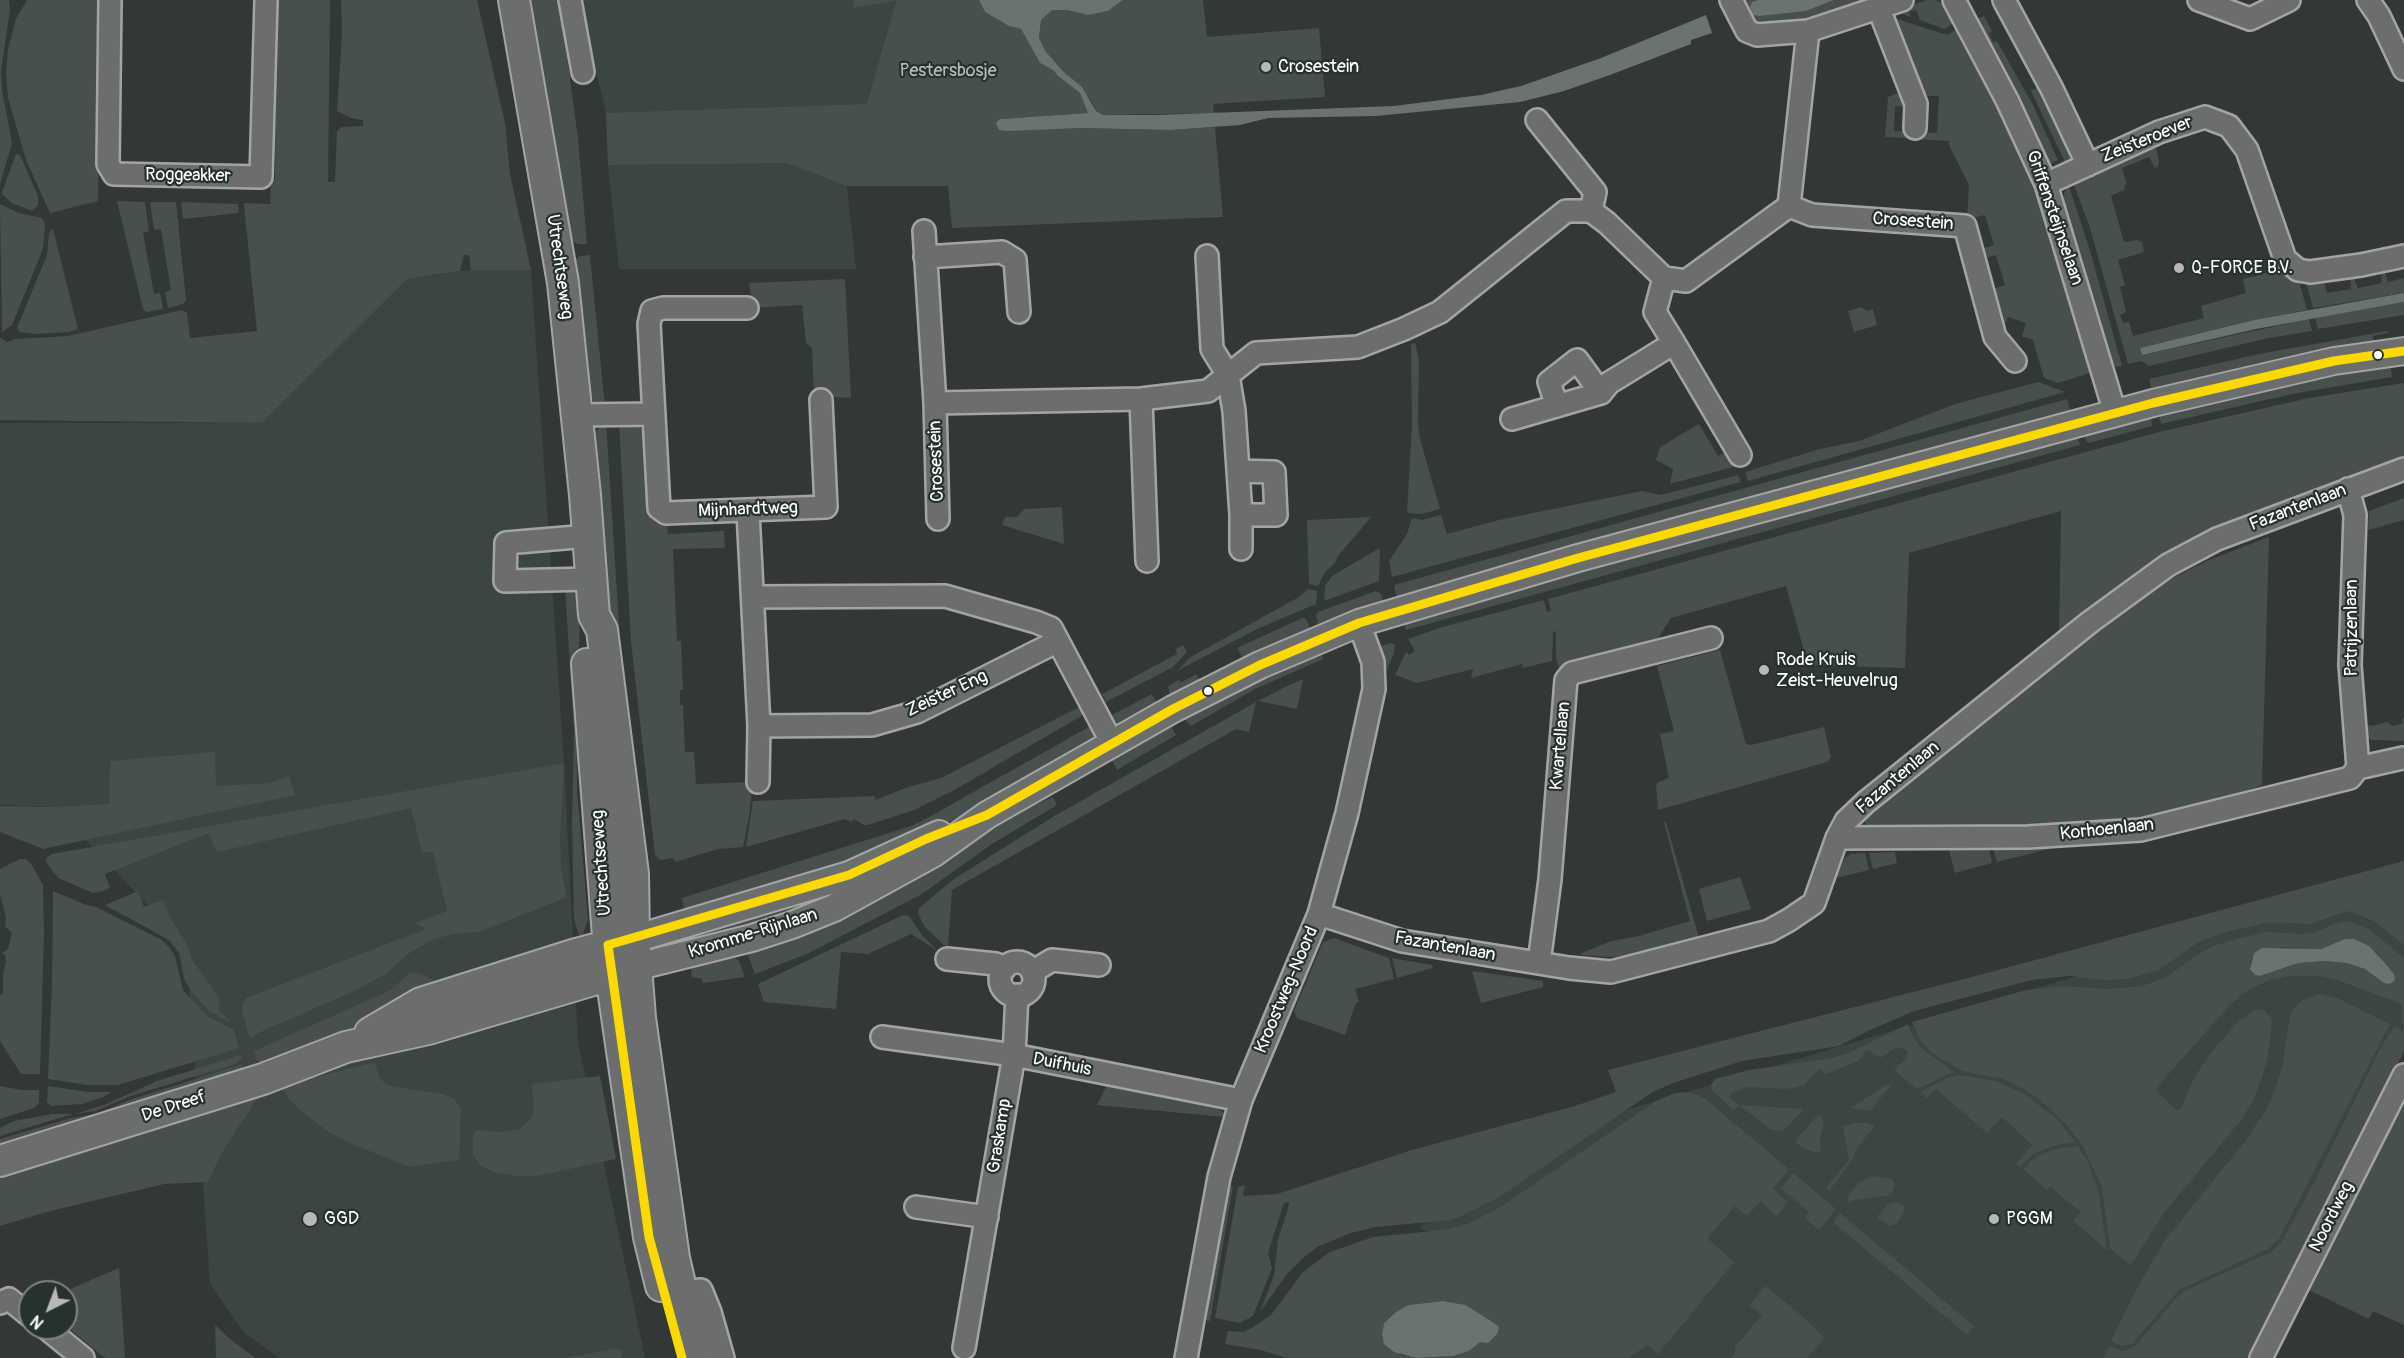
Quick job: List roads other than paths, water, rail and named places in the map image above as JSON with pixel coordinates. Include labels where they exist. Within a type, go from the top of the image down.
[{"type":"main road","name":"Utrechtseweg","points":[[514,0],[563,283],[578,415],[594,615],[586,634],[587,666],[622,957],[649,1237],[682,1358]]},
{"type":"main road","name":"Utrechtseweg","points":[[622,957],[640,1018],[681,1292],[697,1358]]},
{"type":"main road","name":"De Dreef","points":[[0,1161],[263,1079],[346,1047],[421,1003],[622,957]]},
{"type":"street","name":"Roggeakker","points":[[110,0],[108,164],[114,174],[246,177],[261,177],[266,0]]},
{"type":"street","points":[[570,0],[584,72]]},
{"type":"street","points":[[1731,0],[1747,31],[1757,35],[1808,31],[1902,0]]},
{"type":"street","name":"Griffensteijnselaan","points":[[1954,0],[2007,100],[2046,184],[2115,413]]},
{"type":"street","name":"Zeisteroever","points":[[2004,0],[2052,89],[2088,165],[2159,132],[2205,117],[2229,126],[2247,150],[2286,259],[2298,270],[2310,272],[2404,256]]},
{"type":"street","points":[[2199,0],[2250,19],[2289,0]]},
{"type":"street","points":[[2368,0],[2379,16],[2404,69]]},
{"type":"street","points":[[1879,9],[1916,104],[1915,128]]},
{"type":"street","points":[[1537,120],[1595,192],[1591,211],[1607,223],[1664,278],[1686,281],[1790,206],[1808,31]]},
{"type":"street","points":[[2046,184],[2088,165]]},
{"type":"street","name":"Crosestein","points":[[1790,206],[1812,215],[1965,226],[1995,337],[2015,361]]},
{"type":"street","name":"Crosestein","points":[[935,404],[1141,399],[1208,391],[1256,353],[1358,347],[1440,312],[1566,211],[1591,211]]},
{"type":"street","name":"Crosestein","points":[[924,231],[935,404],[938,519]]},
{"type":"street","points":[[925,257],[1002,252],[1015,260],[1019,312]]},
{"type":"street","points":[[1207,256],[1212,349],[1228,375],[1234,411],[1239,471],[1241,549]]},
{"type":"street","points":[[1664,278],[1655,312],[1740,455]]},
{"type":"street","name":"Mijnhardtweg","points":[[747,308],[663,308],[652,311],[649,324],[659,508],[666,513],[748,512],[826,507],[821,400]]},
{"type":"street","points":[[1512,419],[1602,393],[1609,383],[1674,343]]},
{"type":"street","name":"Kromme-Rijnlaan","points":[[622,957],[752,938],[792,925],[926,839],[987,815],[1112,743],[1260,665],[1359,623],[1578,558],[2115,413],[2334,361],[2404,351]]},
{"type":"street","points":[[1557,406],[1549,382],[1577,360],[1602,393]]},
{"type":"street","points":[[1141,399],[1147,561]]},
{"type":"street","points":[[578,415],[654,414]]},
{"type":"street","name":"Fazantenlaan","points":[[1319,914],[1402,941],[1569,968],[1611,972],[1769,931],[1814,903],[1837,838],[1846,821],[1866,802],[2090,622],[2168,565],[2217,539],[2404,469]]},
{"type":"street","points":[[1239,471],[1274,472],[1276,515],[1241,515]]},
{"type":"street","name":"Patrijzenlaan","points":[[2348,489],[2355,515],[2350,665],[2358,768]]},
{"type":"street","points":[[748,512],[759,726],[758,782]]},
{"type":"street","points":[[588,536],[506,543],[505,581],[591,579]]},
{"type":"street","points":[[754,597],[945,596],[1054,635],[1112,743]]},
{"type":"street","name":"Kroostweg-Noord","points":[[1186,1358],[1220,1177],[1241,1100],[1319,914],[1347,813],[1374,689],[1373,662],[1359,623]]},
{"type":"street","name":"Zeister Eng","points":[[759,726],[872,724],[917,712],[1054,635]]},
{"type":"street","name":"Kwartellaan","points":[[1539,963],[1550,879],[1566,680],[1572,673],[1711,638]]},
{"type":"street","name":"Korhoenlaan","points":[[1837,838],[2028,837],[2141,830],[2350,778],[2358,768],[2403,758]]},
{"type":"street","points":[[947,959],[996,964],[1004,969]]},
{"type":"street","points":[[1032,972],[1052,960],[1099,965]]},
{"type":"street","points":[[1019,962],[1032,972],[1031,988],[1017,995],[1004,988],[1000,978],[1008,965],[1019,962]]},
{"type":"street","name":"Graskamp","points":[[964,1348],[1014,1055],[1017,995]]},
{"type":"street","name":"Duifhuis","points":[[882,1037],[1014,1055],[1241,1100]]},
{"type":"street","name":"Noordweg","points":[[2261,1358],[2404,1075]]},
{"type":"street","points":[[916,1207],[987,1217]]},
{"type":"street","points":[[681,1292],[701,1290],[723,1358]]},
{"type":"street","points":[[0,1304],[9,1299],[18,1306]]},
{"type":"street","points":[[61,1340],[84,1358]]},
{"type":"place","name":"Crosestein","points":[[1266,67]]},
{"type":"place","name":"Q-FORCE B.V.","points":[[2179,268]]},
{"type":"place","name":"Rode Kruis Zeist-Heuvelrug","points":[[1764,670]]},
{"type":"place","name":"GGD","points":[[310,1219]]},
{"type":"place","name":"PGGM","points":[[1994,1219]]},
{"type":"park label","name":"Pestersbosje","points":[[948,71]]}]
